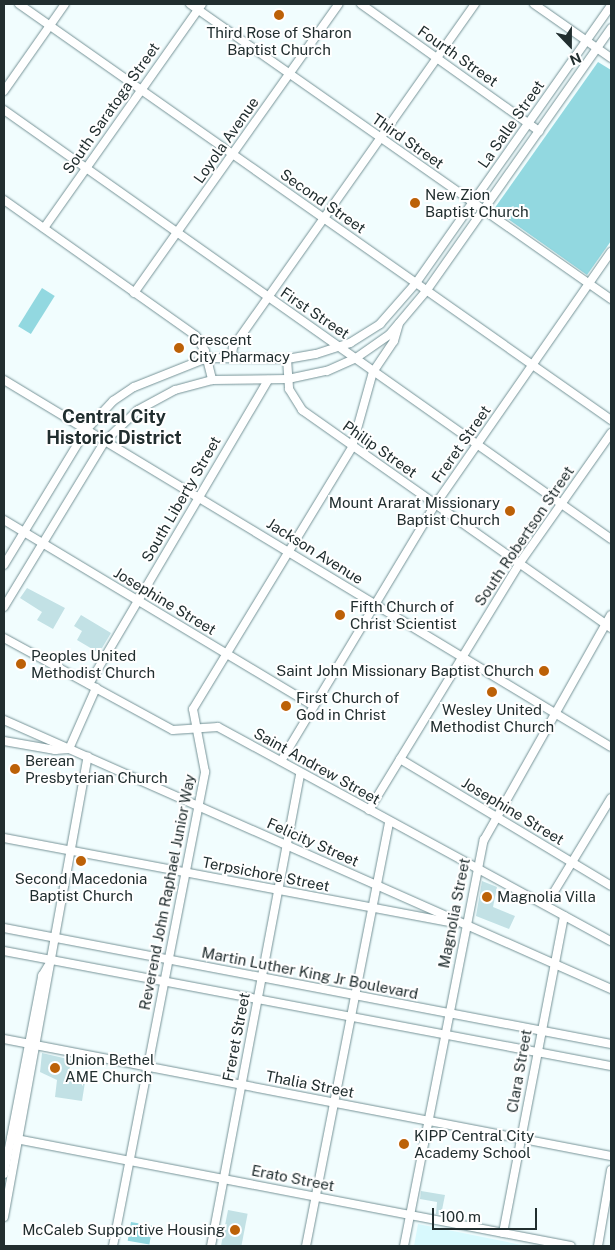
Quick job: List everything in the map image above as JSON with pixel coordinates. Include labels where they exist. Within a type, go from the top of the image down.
[{"type":"street","name":"Second Street","points":[[19,4],[611,420]]},
{"type":"street","points":[[4,91],[65,4]]},
{"type":"street","name":"Third Street","points":[[190,4],[200,6],[290,74],[611,300]]},
{"type":"street","name":"Loyola Avenue","points":[[134,292],[339,4]]},
{"type":"street","name":"Fourth Street","points":[[361,4],[539,130]]},
{"type":"street","points":[[232,356],[233,347],[322,218],[475,4]]},
{"type":"street","points":[[534,4],[611,58]]},
{"type":"street","name":"South Saratoga Street","points":[[44,228],[200,6]]},
{"type":"street","name":"La Salle Street","points":[[4,565],[86,430],[113,401],[134,386],[207,358],[232,356],[287,359],[340,347],[380,324],[416,283],[611,6]]},
{"type":"street","name":"La Salle Street","points":[[399,324],[427,290],[611,28]]},
{"type":"street","name":"First Street","points":[[4,110],[611,539]]},
{"type":"street","points":[[4,200],[196,336],[207,358],[212,380]]},
{"type":"street","name":"Freret Street","points":[[281,761],[312,706],[435,505],[611,252]]},
{"type":"street","points":[[4,607],[105,441],[138,410],[156,400],[212,380],[268,380],[327,371],[356,358],[399,324]]},
{"type":"street","name":"Reverend John Raphael Junior Way","points":[[113,1246],[205,766],[195,730],[195,704],[287,550],[352,447],[373,372],[394,341],[399,324]]},
{"type":"street","name":"Philip Street","points":[[287,359],[288,378],[296,405],[352,447],[608,626]]},
{"type":"street","name":"Jackson Avenue","points":[[4,380],[611,746]]},
{"type":"street","name":"South Liberty Street","points":[[69,749],[92,686],[138,601],[268,380]]},
{"type":"street","name":"South Robertson Street","points":[[369,810],[519,564],[611,433]]},
{"type":"street","name":"Josephine Street","points":[[4,520],[312,706]]},
{"type":"street","name":"Magnolia Street","points":[[404,1246],[475,868],[494,816],[554,712],[608,626],[611,616]]},
{"type":"street","name":"Saint Andrew Street","points":[[4,638],[173,730],[218,728],[611,941]]},
{"type":"street","name":"Felicity Street","points":[[4,720],[376,886],[554,962],[611,989]]},
{"type":"street","points":[[4,741],[55,750],[69,749]]},
{"type":"street","points":[[4,1174],[32,1045],[50,978],[49,963],[53,938],[88,756]]},
{"type":"street","name":"Josephine Street","points":[[400,759],[611,886]]},
{"type":"street","name":"Freret Street","points":[[211,1246],[300,773]]},
{"type":"street","points":[[546,905],[611,798]]},
{"type":"street","points":[[306,1246],[389,822]]},
{"type":"street","name":"Terpsichore Street","points":[[4,838],[371,908],[465,923]]},
{"type":"street","name":"Clara Street","points":[[503,1233],[540,1031],[564,916]]},
{"type":"street","name":"Martin Luther King Jr Boulevard","points":[[4,928],[611,1044]]},
{"type":"street","points":[[4,951],[49,963],[258,998],[611,1066]]},
{"type":"street","name":"Thalia Street","points":[[4,1039],[611,1156]]},
{"type":"street","points":[[4,1217],[19,1140],[32,1045]]},
{"type":"street","name":"Erato Street","points":[[11,1138],[571,1246]]},
{"type":"street","points":[[598,1246],[611,1170]]},
{"type":"shaded area","points":[[598,62],[611,70],[611,241],[587,275],[494,209]]},
{"type":"shaded area","points":[[42,288],[55,296],[31,334],[18,326]]},
{"type":"shaded area","points":[[131,1222],[153,1226],[149,1245],[128,1241]]},
{"type":"shaded area","points":[[418,1224],[527,1246],[414,1246]]},
{"type":"building","points":[[27,588],[65,608],[53,629],[37,620],[42,612],[20,598]]},
{"type":"building","points":[[81,615],[111,633],[99,653],[77,640],[82,631],[74,626]]},
{"type":"building","name":"Magnolia Villa","points":[[482,881],[497,887],[493,907],[515,916],[509,929],[476,916]]},
{"type":"building","points":[[42,1053],[72,1060],[69,1074],[86,1076],[82,1101],[55,1097],[57,1080],[40,1072]]},
{"type":"building","points":[[421,1191],[445,1195],[441,1215],[436,1214],[437,1202],[420,1199]]},
{"type":"building","name":"McCaleb Supportive Housing","points":[[228,1210],[248,1214],[241,1246],[221,1246]]},
{"type":"place","name":"Third Rose of Sharon Baptist Church","points":[[279,15]]},
{"type":"place","name":"New Zion Baptist Church","points":[[415,203]]},
{"type":"place","name":"Crescent City Pharmacy","points":[[179,348]]},
{"type":"place","name":"Mount Ararat Missionary Baptist Church","points":[[510,511]]},
{"type":"place","name":"Fifth Church of Christ Scientist","points":[[340,615]]},
{"type":"place","name":"Peoples United Methodist Church","points":[[21,664]]},
{"type":"place","name":"Saint John Missionary Baptist Church","points":[[544,671]]},
{"type":"place","name":"Wesley United Methodist Church","points":[[492,692]]},
{"type":"place","name":"First Church of God in Christ","points":[[286,706]]},
{"type":"place","name":"Berean Presbyterian Church","points":[[15,769]]},
{"type":"place","name":"Second Macedonia Baptist Church","points":[[81,861]]},
{"type":"place","name":"Magnolia Villa","points":[[487,897]]},
{"type":"place","name":"Union Bethel AME Church","points":[[55,1068]]},
{"type":"place","name":"KIPP Central City Academy School","points":[[404,1144]]},
{"type":"place","name":"McCaleb Supportive Housing","points":[[235,1230]]},
{"type":"district","name":"Central City Historic District","points":[[114,428]]}]
